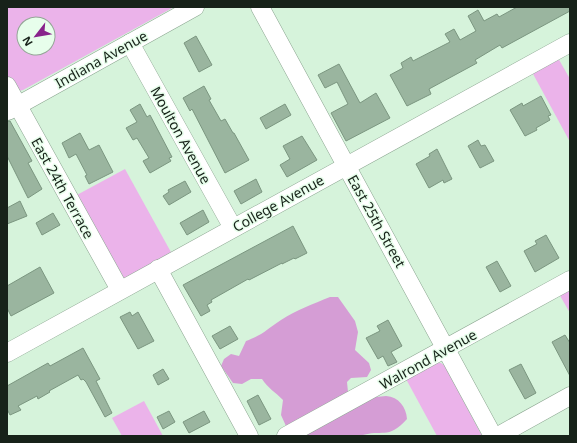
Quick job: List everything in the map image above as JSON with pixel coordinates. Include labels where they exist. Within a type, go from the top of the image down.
[{"type":"street","name":"Indiana Avenue","points":[[12,108],[195,7]]},
{"type":"street","name":"East 25th Street","points":[[260,7],[493,436]]},
{"type":"street","name":"Moulton Avenue","points":[[130,43],[233,228]]},
{"type":"street","name":"College Avenue","points":[[7,353],[570,43]]},
{"type":"street","name":"East 24th Terrace","points":[[7,86],[12,108],[120,290]]},
{"type":"street","points":[[158,269],[249,436]]},
{"type":"street","name":"Walrond Avenue","points":[[286,436],[570,280]]},
{"type":"street","points":[[498,436],[570,396]]},
{"type":"shaded area","points":[[7,7],[174,7],[23,90],[18,91],[15,89],[7,75]]},
{"type":"shaded area","points":[[558,58],[570,79],[570,142],[532,72]]},
{"type":"shaded area","points":[[125,169],[172,254],[123,279],[75,196]]},
{"type":"shaded area","points":[[570,288],[570,313],[559,294]]},
{"type":"shaded area","points":[[330,297],[338,297],[355,321],[358,332],[355,350],[369,363],[371,370],[367,377],[351,378],[347,382],[348,392],[376,397],[386,396],[395,398],[401,403],[405,410],[407,419],[394,430],[385,433],[374,433],[360,436],[284,436],[286,426],[281,415],[283,400],[262,379],[251,379],[242,384],[233,383],[221,366],[224,359],[231,354],[239,356],[246,341],[261,334],[293,313]]},
{"type":"shaded area","points":[[438,363],[445,366],[482,436],[437,436],[406,379]]},
{"type":"shaded area","points":[[144,401],[163,436],[122,436],[112,418]]},
{"type":"building","points":[[517,7],[570,7],[570,11],[502,48],[500,45],[475,60],[477,63],[429,89],[431,94],[407,106],[390,75],[403,68],[401,63],[411,57],[413,61],[450,42],[445,34],[454,29],[460,40],[476,31],[468,16],[478,10],[484,21],[497,14],[499,17]]},
{"type":"building","points":[[196,36],[212,65],[199,72],[184,43]]},
{"type":"building","points":[[339,64],[360,103],[376,93],[390,118],[346,141],[331,113],[348,104],[337,82],[325,88],[318,75]]},
{"type":"building","points":[[204,86],[211,99],[209,100],[221,121],[225,119],[249,160],[225,173],[192,109],[190,111],[183,98]]},
{"type":"building","points":[[541,96],[551,115],[548,116],[550,120],[536,128],[537,130],[525,136],[510,110],[522,103],[523,106]]},
{"type":"building","points":[[140,104],[147,117],[150,115],[172,157],[169,158],[171,161],[150,173],[143,161],[149,158],[137,138],[133,140],[126,128],[137,122],[130,110]]},
{"type":"building","points":[[285,104],[291,115],[266,129],[260,118]]},
{"type":"building","points":[[7,121],[10,121],[32,161],[28,163],[42,189],[28,198],[7,156]]},
{"type":"building","points":[[80,133],[89,150],[99,145],[113,172],[89,184],[85,176],[87,175],[76,154],[69,158],[62,143]]},
{"type":"building","points":[[302,136],[317,160],[287,177],[280,165],[290,159],[283,146]]},
{"type":"building","points":[[478,140],[481,146],[485,145],[494,161],[480,168],[468,146]]},
{"type":"building","points":[[437,149],[452,179],[444,183],[443,180],[429,188],[416,164],[430,156],[429,154]]},
{"type":"building","points":[[256,179],[262,192],[241,204],[234,191]]},
{"type":"building","points":[[185,181],[191,192],[169,205],[163,196],[169,192],[168,190]]},
{"type":"building","points":[[20,201],[27,216],[7,224],[7,208]]},
{"type":"building","points":[[203,210],[209,222],[187,235],[180,223]]},
{"type":"building","points":[[53,213],[60,225],[42,235],[36,223]]},
{"type":"building","points":[[293,226],[307,253],[282,263],[249,280],[248,279],[211,300],[212,302],[207,305],[210,311],[201,316],[183,285]]},
{"type":"building","points":[[546,235],[559,258],[535,272],[524,251],[537,244],[535,241]]},
{"type":"building","points":[[497,261],[511,286],[500,292],[486,267]]},
{"type":"building","points":[[40,267],[54,293],[11,316],[7,308],[7,286]]},
{"type":"building","points":[[130,312],[132,316],[138,312],[154,341],[138,349],[120,317]]},
{"type":"building","points":[[388,320],[402,346],[391,352],[397,362],[388,366],[383,356],[378,359],[366,338],[380,331],[377,326]]},
{"type":"building","points":[[230,326],[238,339],[220,349],[212,336]]},
{"type":"building","points":[[565,335],[570,343],[570,376],[552,342]]},
{"type":"building","points":[[83,348],[100,379],[96,381],[112,413],[105,417],[86,382],[83,379],[81,380],[78,375],[49,391],[50,392],[38,399],[37,396],[18,406],[21,410],[10,415],[7,409],[7,386],[48,363],[50,366]]},
{"type":"building","points":[[521,364],[536,393],[525,399],[509,370]]},
{"type":"building","points":[[163,369],[169,379],[158,385],[153,375]]},
{"type":"building","points":[[258,395],[271,419],[259,425],[247,401]]},
{"type":"building","points":[[169,411],[175,422],[163,429],[157,417]]},
{"type":"building","points":[[204,411],[210,422],[189,433],[183,422]]}]
